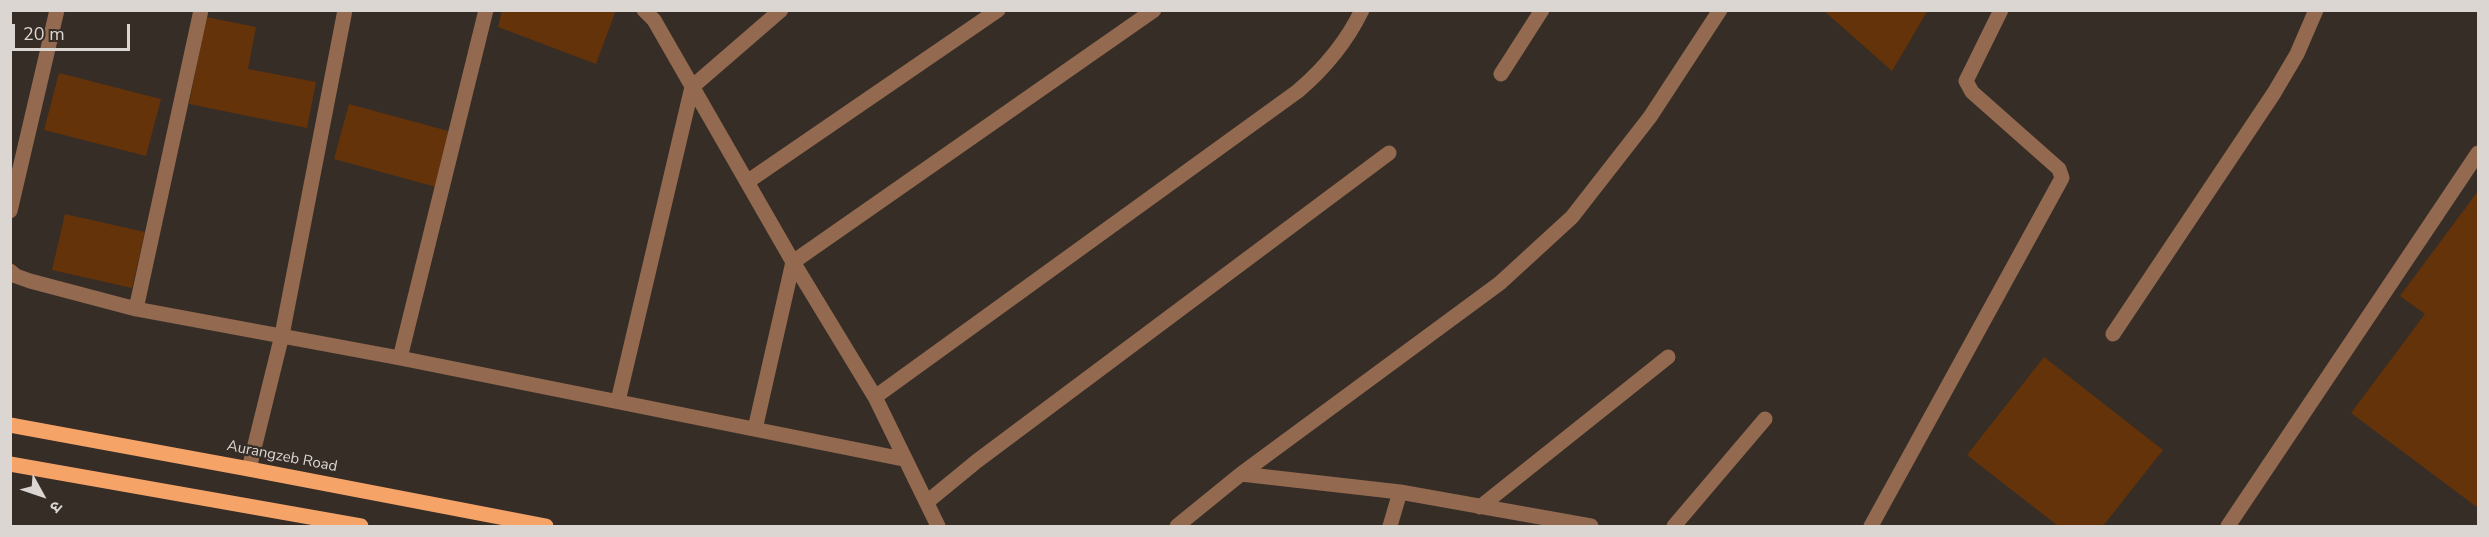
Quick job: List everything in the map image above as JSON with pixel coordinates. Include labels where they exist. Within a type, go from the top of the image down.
[{"type":"main road","name":"Aurangzeb Road","points":[[10,425],[249,468],[546,526]]},
{"type":"main road","points":[[10,464],[361,526]]},
{"type":"street","points":[[10,211],[57,10]]},
{"type":"street","points":[[136,309],[201,10]]},
{"type":"street","points":[[249,468],[282,335],[345,10]]},
{"type":"street","points":[[400,358],[486,10]]},
{"type":"street","points":[[644,10],[654,20],[793,262],[875,397],[903,459],[938,526]]},
{"type":"street","points":[[618,401],[692,87],[781,10]]},
{"type":"street","points":[[747,182],[998,10]]},
{"type":"street","points":[[754,429],[793,262],[1154,10]]},
{"type":"street","points":[[875,397],[1298,91],[1323,69],[1343,45],[1362,10]]},
{"type":"street","points":[[1501,74],[1542,10]]},
{"type":"street","points":[[1177,526],[1241,474],[1500,284],[1572,217],[1650,117],[1720,10]]},
{"type":"street","points":[[1871,526],[2062,178],[2059,169],[1972,92],[1966,81],[2001,10]]},
{"type":"street","points":[[2113,334],[2274,93],[2297,54],[2316,10]]},
{"type":"street","points":[[927,502],[977,461],[1389,153]]},
{"type":"street","points":[[2228,526],[2478,153]]},
{"type":"street","points":[[10,271],[30,281],[136,309],[400,358],[903,459]]},
{"type":"street","points":[[1480,507],[1668,357]]},
{"type":"street","points":[[1674,526],[1765,419]]},
{"type":"street","points":[[1241,474],[1400,492],[1591,526]]},
{"type":"street","points":[[1390,526],[1400,492]]},
{"type":"building","points":[[502,10],[616,10],[596,64],[498,27]]},
{"type":"building","points":[[1823,10],[1928,10],[1892,71]]},
{"type":"building","points":[[206,17],[256,27],[248,69],[316,82],[307,128],[189,104]]},
{"type":"building","points":[[59,73],[161,99],[146,156],[44,130]]},
{"type":"building","points":[[349,104],[452,132],[436,187],[334,159]]},
{"type":"building","points":[[2478,191],[2478,508],[2351,413],[2425,314],[2400,296]]},
{"type":"building","points":[[65,214],[145,232],[132,288],[52,270]]},
{"type":"building","points":[[2044,357],[2163,450],[2103,526],[2058,526],[1967,455]]}]
